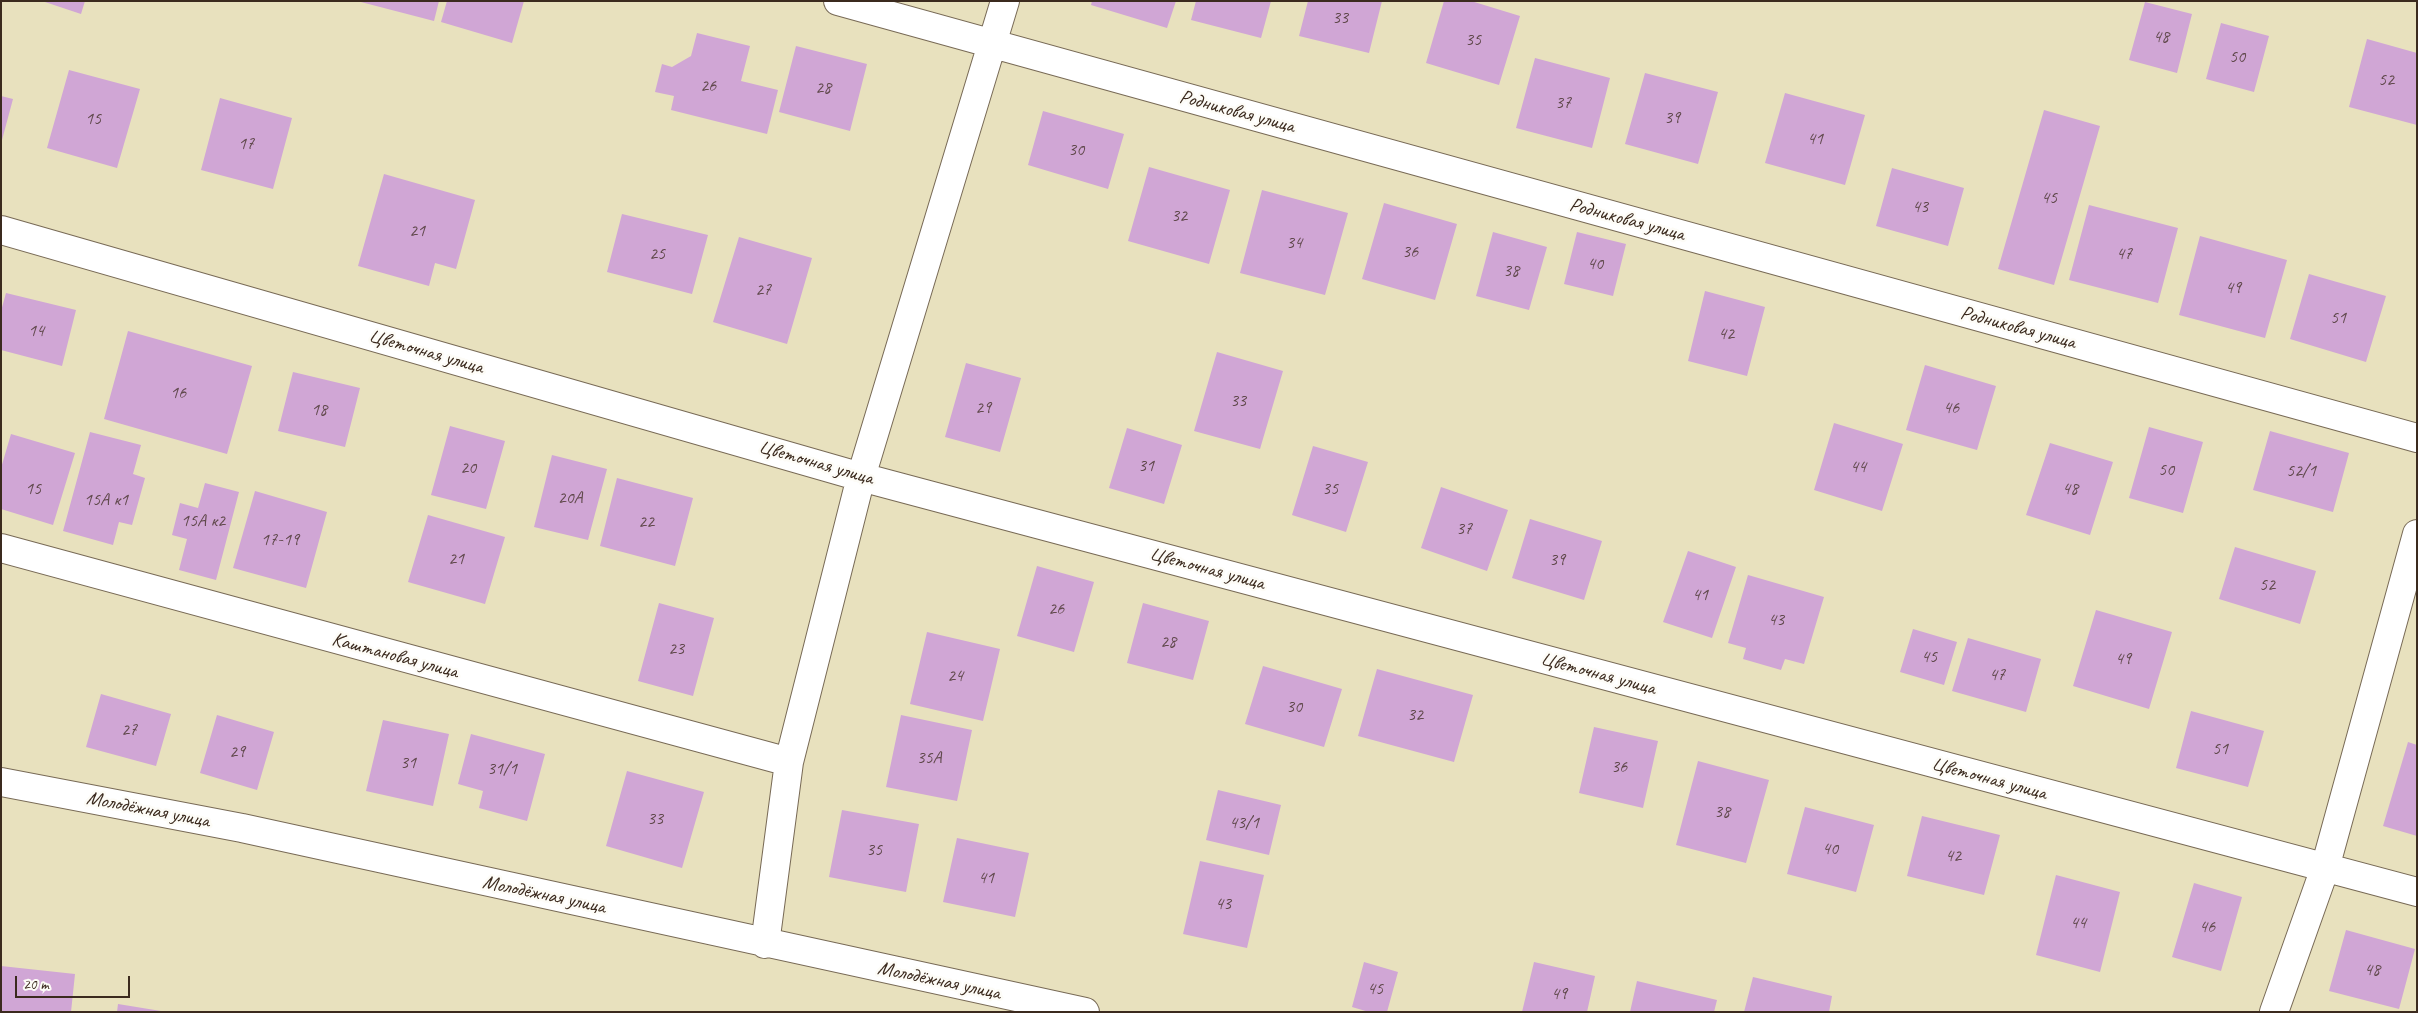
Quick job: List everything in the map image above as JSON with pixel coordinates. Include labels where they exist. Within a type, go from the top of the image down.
[{"type":"street","name":"Родниковая улица","points":[[838,1],[2417,438]]},
{"type":"street","points":[[765,944],[789,762],[861,477],[1005,1]]},
{"type":"street","name":"Цветочная улица","points":[[1,230],[861,477],[2417,892]]},
{"type":"street","points":[[2274,1012],[2325,868],[2417,534]]},
{"type":"street","name":"Каштановая улица","points":[[1,548],[789,762]]},
{"type":"street","name":"Молодёжная улица","points":[[1,782],[242,828],[765,944],[1085,1012]]},
{"type":"building","points":[[42,1],[85,1],[81,14]]},
{"type":"building","points":[[357,1],[439,1],[434,21]]},
{"type":"building","points":[[447,1],[524,1],[512,43],[441,22]]},
{"type":"building","points":[[1092,1],[1176,1],[1167,28],[1091,5]]},
{"type":"building","points":[[1196,1],[1271,1],[1261,38],[1191,20]]},
{"type":"building","points":[[1308,1],[1382,1],[1369,53],[1299,36]]},
{"type":"building","points":[[1444,1],[1471,1],[1520,16],[1499,85],[1426,63]]},
{"type":"building","points":[[2145,2],[2192,14],[2177,73],[2129,60]]},
{"type":"building","points":[[2221,23],[2269,36],[2254,92],[2206,79]]},
{"type":"building","points":[[697,33],[750,46],[741,81],[778,90],[767,134],[671,110],[674,96],[655,92],[662,64],[672,67],[691,56]]},
{"type":"building","points":[[2367,39],[2417,53],[2417,125],[2349,107]]},
{"type":"building","points":[[796,46],[867,64],[850,131],[779,112]]},
{"type":"building","points":[[1535,58],[1610,78],[1592,148],[1516,128]]},
{"type":"building","points":[[69,70],[140,89],[117,168],[47,148]]},
{"type":"building","points":[[1645,73],[1718,92],[1698,164],[1625,144]]},
{"type":"building","points":[[1785,93],[1865,115],[1845,185],[1765,163]]},
{"type":"building","points":[[1,96],[13,99],[2,140],[1,140]]},
{"type":"building","points":[[220,98],[292,118],[273,189],[201,170]]},
{"type":"building","points":[[2044,110],[2100,126],[2054,285],[1998,269]]},
{"type":"building","points":[[1043,111],[1124,134],[1108,189],[1028,165]]},
{"type":"building","points":[[1149,167],[1230,190],[1209,264],[1128,241]]},
{"type":"building","points":[[1892,168],[1964,188],[1948,246],[1876,226]]},
{"type":"building","points":[[384,174],[475,200],[456,269],[435,263],[429,286],[358,266]]},
{"type":"building","points":[[1262,190],[1348,213],[1325,295],[1240,273]]},
{"type":"building","points":[[1384,203],[1457,224],[1435,300],[1362,279]]},
{"type":"building","points":[[2089,205],[2178,228],[2158,303],[2069,280]]},
{"type":"building","points":[[622,214],[708,235],[692,294],[607,272]]},
{"type":"building","points":[[1493,232],[1547,247],[1529,310],[1476,296]]},
{"type":"building","points":[[1577,232],[1626,244],[1613,296],[1564,284]]},
{"type":"building","points":[[2200,236],[2287,260],[2265,338],[2179,315]]},
{"type":"building","points":[[739,237],[812,258],[787,344],[713,322]]},
{"type":"building","points":[[2309,274],[2386,296],[2366,362],[2290,339]]},
{"type":"building","points":[[1705,291],[1765,307],[1747,376],[1688,361]]},
{"type":"building","points":[[6,293],[76,310],[62,366],[1,350],[1,311]]},
{"type":"building","points":[[128,331],[252,366],[227,454],[104,419]]},
{"type":"building","points":[[1217,352],[1283,371],[1260,449],[1194,431]]},
{"type":"building","points":[[966,363],[1021,378],[1000,452],[945,437]]},
{"type":"building","points":[[1925,365],[1996,386],[1977,450],[1906,430]]},
{"type":"building","points":[[293,372],[360,388],[345,447],[278,431]]},
{"type":"building","points":[[1834,423],[1903,444],[1882,511],[1814,490]]},
{"type":"building","points":[[450,426],[505,441],[486,509],[431,495]]},
{"type":"building","points":[[2149,427],[2203,442],[2183,513],[2129,498]]},
{"type":"building","points":[[1127,428],[1182,445],[1164,504],[1109,488]]},
{"type":"building","points":[[2270,431],[2349,453],[2333,512],[2253,490]]},
{"type":"building","points":[[90,432],[141,445],[133,474],[145,478],[132,525],[119,522],[113,545],[63,531]]},
{"type":"building","points":[[11,434],[75,453],[53,525],[1,509],[1,468]]},
{"type":"building","points":[[2050,443],[2113,462],[2090,535],[2026,515]]},
{"type":"building","points":[[1313,446],[1368,462],[1346,532],[1292,515]]},
{"type":"building","points":[[552,455],[607,469],[588,540],[534,527]]},
{"type":"building","points":[[617,478],[693,498],[675,566],[600,546]]},
{"type":"building","points":[[205,483],[239,492],[216,580],[179,570],[187,539],[172,535],[180,503],[198,508]]},
{"type":"building","points":[[1441,487],[1508,510],[1487,571],[1421,548]]},
{"type":"building","points":[[255,491],[327,512],[306,588],[233,568]]},
{"type":"building","points":[[428,515],[505,537],[485,604],[408,582]]},
{"type":"building","points":[[1530,519],[1602,541],[1584,600],[1512,578]]},
{"type":"building","points":[[2235,547],[2316,571],[2300,624],[2219,599]]},
{"type":"building","points":[[1688,551],[1736,567],[1712,638],[1663,622]]},
{"type":"building","points":[[1037,566],[1094,582],[1074,652],[1017,636]]},
{"type":"building","points":[[1748,575],[1824,597],[1804,664],[1785,659],[1781,670],[1743,659],[1746,648],[1728,643]]},
{"type":"building","points":[[659,603],[714,618],[693,696],[638,681]]},
{"type":"building","points":[[1143,603],[1209,621],[1193,680],[1127,663]]},
{"type":"building","points":[[2096,610],[2172,632],[2149,709],[2073,686]]},
{"type":"building","points":[[1913,629],[1957,642],[1944,685],[1900,672]]},
{"type":"building","points":[[927,632],[1000,649],[983,721],[910,704]]},
{"type":"building","points":[[1968,638],[2041,659],[2026,712],[1952,691]]},
{"type":"building","points":[[1263,666],[1342,689],[1324,747],[1245,724]]},
{"type":"building","points":[[1377,669],[1473,695],[1454,762],[1358,736]]},
{"type":"building","points":[[101,694],[171,714],[156,766],[86,747]]},
{"type":"building","points":[[2191,711],[2264,731],[2248,787],[2176,768]]},
{"type":"building","points":[[217,715],[274,732],[257,790],[200,773]]},
{"type":"building","points":[[901,715],[972,730],[957,801],[886,787]]},
{"type":"building","points":[[383,720],[449,734],[433,806],[366,791]]},
{"type":"building","points":[[1594,727],[1658,741],[1643,808],[1579,793]]},
{"type":"building","points":[[471,734],[545,754],[527,821],[479,808],[483,791],[458,784]]},
{"type":"building","points":[[2408,742],[2417,745],[2417,836],[2383,826]]},
{"type":"building","points":[[1698,761],[1769,780],[1746,863],[1676,845]]},
{"type":"building","points":[[627,771],[704,792],[682,868],[606,846]]},
{"type":"building","points":[[1218,790],[1281,805],[1269,855],[1206,840]]},
{"type":"building","points":[[1805,807],[1874,825],[1856,892],[1787,874]]},
{"type":"building","points":[[842,810],[919,824],[906,892],[829,877]]},
{"type":"building","points":[[1922,816],[2000,835],[1984,895],[1907,876]]},
{"type":"building","points":[[957,838],[1029,853],[1015,917],[943,902]]},
{"type":"building","points":[[1200,861],[1264,875],[1247,948],[1183,934]]},
{"type":"building","points":[[2056,875],[2120,892],[2100,972],[2036,955]]},
{"type":"building","points":[[2194,883],[2242,897],[2221,971],[2172,957]]},
{"type":"building","points":[[2346,930],[2415,949],[2399,1009],[2329,991]]},
{"type":"building","points":[[1364,962],[1398,972],[1387,1012],[1369,1012],[1352,1007]]},
{"type":"building","points":[[1534,962],[1595,976],[1587,1012],[1522,1012]]},
{"type":"building","points":[[1,966],[75,974],[71,1012],[1,1012]]},
{"type":"building","points":[[1753,977],[1832,996],[1829,1012],[1744,1012]]},
{"type":"building","points":[[1637,981],[1717,1000],[1714,1012],[1630,1012]]},
{"type":"building","points":[[118,1004],[161,1011],[161,1012],[117,1012]]}]
